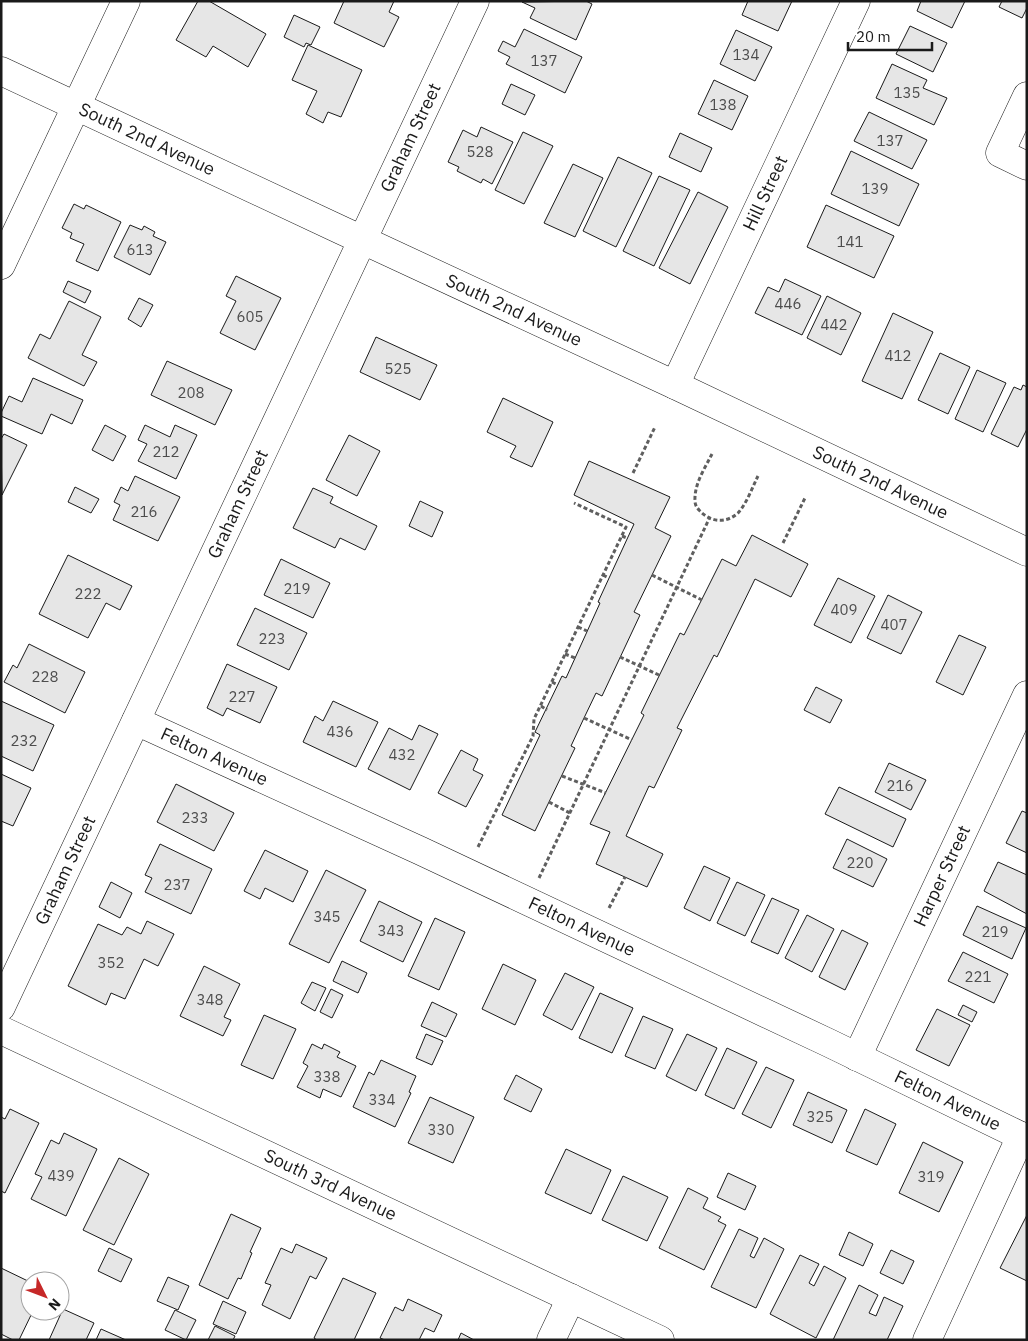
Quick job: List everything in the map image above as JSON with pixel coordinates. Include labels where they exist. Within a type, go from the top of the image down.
[{"type":"street","points":[[1,265],[126,1]]},
{"type":"street","name":"Graham Street","points":[[1,1007],[475,1]]},
{"type":"street","name":"Hill Street","points":[[676,385],[856,1]]},
{"type":"street","name":"South 2nd Avenue","points":[[1,71],[676,385],[1027,552]]},
{"type":"street","points":[[1027,96],[1000,153],[1027,166]]},
{"type":"street","name":"Harper Street","points":[[857,1056],[1027,695]]},
{"type":"street","name":"Felton Avenue","points":[[136,721],[422,851],[857,1056],[1024,1137]]},
{"type":"street","name":"South 3rd Avenue","points":[[1,1030],[660,1340]]},
{"type":"street","points":[[927,1340],[1024,1137]]},
{"type":"street","points":[[551,1340],[571,1298]]},
{"type":"path","points":[[633,473],[655,426]]},
{"type":"path","points":[[712,454],[697,484],[695,503],[703,514],[710,519],[724,520],[738,513],[744,506],[758,476]]},
{"type":"path","points":[[783,543],[805,498]]},
{"type":"path","points":[[478,847],[533,736],[534,719],[626,527],[574,502]]},
{"type":"path","points":[[528,902],[710,519]]},
{"type":"path","points":[[622,536],[627,538]]},
{"type":"path","points":[[603,575],[609,578]]},
{"type":"path","points":[[652,575],[702,600]]},
{"type":"path","points":[[578,627],[587,631]]},
{"type":"path","points":[[566,654],[575,658]]},
{"type":"path","points":[[620,657],[659,675]]},
{"type":"path","points":[[552,682],[558,685]]},
{"type":"path","points":[[540,706],[547,710]]},
{"type":"path","points":[[584,718],[632,740]]},
{"type":"path","points":[[562,776],[606,793]]},
{"type":"path","points":[[549,802],[570,813]]},
{"type":"path","points":[[609,908],[625,878]]},
{"type":"building","points":[[198,1],[209,1],[266,34],[248,67],[213,46],[206,57],[176,40]]},
{"type":"building","points":[[344,1],[394,1],[389,12],[399,17],[384,47],[334,23]]},
{"type":"building","points":[[586,1],[592,4],[576,40],[530,18],[535,8],[522,2]]},
{"type":"building","points":[[748,1],[792,1],[778,31],[742,15]]},
{"type":"building","points":[[921,1],[965,1],[952,28],[917,11]]},
{"type":"building","points":[[1002,1],[1027,1],[1027,8],[1022,18],[999,7]]},
{"type":"building","points":[[294,15],[320,27],[311,45],[306,43],[304,47],[284,37]]},
{"type":"building","points":[[910,26],[947,43],[933,72],[896,54]]},
{"type":"building","points":[[524,29],[582,57],[565,93],[506,64],[510,57],[498,51],[503,41],[515,47]]},
{"type":"building","points":[[736,30],[772,47],[755,81],[720,64]]},
{"type":"building","points":[[308,45],[362,70],[341,117],[328,112],[323,123],[306,114],[317,91],[292,80]]},
{"type":"building","points":[[892,64],[927,80],[923,88],[947,98],[934,125],[876,98]]},
{"type":"building","points":[[714,80],[748,96],[732,130],[698,114]]},
{"type":"building","points":[[511,84],[535,95],[525,115],[502,104]]},
{"type":"building","points":[[869,112],[927,140],[912,169],[854,141]]},
{"type":"building","points":[[481,127],[513,142],[492,184],[483,179],[481,183],[457,171],[459,167],[448,162],[463,130],[477,137]]},
{"type":"building","points":[[523,132],[553,146],[524,204],[495,190]]},
{"type":"building","points":[[680,133],[712,148],[701,172],[669,157]]},
{"type":"building","points":[[851,151],[919,184],[899,226],[831,194]]},
{"type":"building","points":[[618,157],[652,173],[616,247],[583,231]]},
{"type":"building","points":[[573,164],[603,178],[575,237],[544,223]]},
{"type":"building","points":[[659,176],[690,190],[654,266],[623,251]]},
{"type":"building","points":[[698,192],[728,207],[690,284],[659,268]]},
{"type":"building","points":[[74,204],[84,209],[86,205],[121,222],[98,271],[76,261],[84,244],[70,238],[72,233],[62,228]]},
{"type":"building","points":[[826,205],[894,236],[874,278],[807,247]]},
{"type":"building","points":[[130,225],[142,230],[144,226],[155,232],[153,236],[166,242],[150,275],[114,257]]},
{"type":"building","points":[[236,276],[281,298],[255,350],[220,333],[236,301],[226,296]]},
{"type":"building","points":[[785,279],[821,296],[802,335],[755,313],[768,287],[779,292]]},
{"type":"building","points":[[68,281],[91,291],[85,303],[63,292]]},
{"type":"building","points":[[827,296],[861,313],[841,355],[807,338]]},
{"type":"building","points":[[139,298],[153,305],[141,327],[128,319]]},
{"type":"building","points":[[69,301],[101,317],[82,355],[97,362],[84,386],[28,358],[40,334],[50,339]]},
{"type":"building","points":[[893,313],[933,332],[902,399],[862,381]]},
{"type":"building","points":[[376,337],[437,365],[420,400],[360,372]]},
{"type":"building","points":[[940,353],[970,367],[948,414],[918,400]]},
{"type":"building","points":[[167,361],[232,390],[215,425],[151,395]]},
{"type":"building","points":[[977,370],[1006,383],[983,432],[955,419]]},
{"type":"building","points":[[33,378],[83,400],[72,424],[51,414],[42,434],[1,416],[9,396],[22,402]]},
{"type":"building","points":[[1023,385],[1027,387],[1027,429],[1018,447],[991,434],[1014,387],[1021,390]]},
{"type":"building","points":[[503,398],[553,422],[532,467],[510,457],[516,446],[487,432]]},
{"type":"building","points":[[105,425],[126,436],[113,461],[92,450]]},
{"type":"building","points":[[145,425],[170,437],[175,425],[197,435],[176,479],[138,461],[147,444],[138,440]]},
{"type":"building","points":[[4,434],[27,445],[2,495],[1,439]]},
{"type":"building","points":[[349,435],[380,451],[357,496],[326,480]]},
{"type":"building","points":[[589,461],[670,497],[655,528],[671,536],[634,612],[640,615],[602,696],[596,693],[571,746],[575,748],[535,831],[502,815],[540,735],[535,732],[562,676],[566,678],[634,524],[574,495]]},
{"type":"building","points":[[135,476],[180,497],[158,541],[113,520],[120,505],[114,502],[121,487],[128,491]]},
{"type":"building","points":[[75,487],[99,499],[91,513],[68,502]]},
{"type":"building","points":[[313,488],[333,497],[330,503],[377,526],[365,550],[340,538],[335,548],[293,528]]},
{"type":"building","points":[[420,501],[443,512],[432,537],[409,526]]},
{"type":"building","points":[[752,535],[808,564],[791,597],[755,579],[717,657],[714,655],[677,728],[682,730],[654,788],[649,786],[626,836],[663,854],[647,887],[596,864],[610,832],[590,824],[644,715],[641,713],[680,633],[684,635],[722,559],[736,566]]},
{"type":"building","points":[[68,555],[132,586],[120,610],[106,603],[88,638],[39,614]]},
{"type":"building","points":[[281,559],[330,583],[313,618],[264,595]]},
{"type":"building","points":[[838,578],[875,596],[851,643],[814,625]]},
{"type":"building","points":[[888,595],[922,612],[901,654],[867,638]]},
{"type":"building","points":[[255,608],[307,633],[289,670],[237,645]]},
{"type":"building","points":[[959,635],[986,647],[963,695],[936,682]]},
{"type":"building","points":[[29,644],[85,672],[65,713],[4,682],[13,665],[17,668]]},
{"type":"building","points":[[227,664],[277,687],[260,723],[227,708],[223,716],[207,708]]},
{"type":"building","points":[[816,687],[842,700],[830,723],[804,710]]},
{"type":"building","points":[[1,701],[54,725],[33,771],[1,756]]},
{"type":"building","points":[[333,701],[378,722],[356,767],[303,742],[315,716],[323,721]]},
{"type":"building","points":[[419,725],[438,734],[410,790],[368,769],[389,728],[412,740]]},
{"type":"building","points":[[461,750],[478,759],[473,770],[483,775],[466,807],[438,793]]},
{"type":"building","points":[[889,763],[926,780],[911,810],[875,792]]},
{"type":"building","points":[[1,774],[31,788],[13,826],[1,821]]},
{"type":"building","points":[[176,784],[234,813],[214,851],[157,822]]},
{"type":"building","points":[[839,787],[906,819],[893,847],[825,814]]},
{"type":"building","points":[[1022,811],[1027,813],[1027,853],[1006,843]]},
{"type":"building","points":[[847,839],[887,859],[873,887],[833,868]]},
{"type":"building","points":[[160,844],[212,869],[191,914],[145,892],[152,878],[145,875]]},
{"type":"building","points":[[265,850],[308,871],[293,902],[265,888],[260,899],[244,891]]},
{"type":"building","points":[[998,862],[1027,875],[1027,914],[984,891]]},
{"type":"building","points":[[704,866],[730,878],[710,921],[684,908]]},
{"type":"building","points":[[326,870],[366,890],[329,963],[289,944]]},
{"type":"building","points":[[111,882],[132,893],[120,918],[99,907]]},
{"type":"building","points":[[737,882],[765,895],[745,936],[717,923]]},
{"type":"building","points":[[772,898],[799,910],[778,954],[751,942]]},
{"type":"building","points":[[379,901],[422,922],[403,962],[360,941]]},
{"type":"building","points":[[977,906],[1026,928],[1012,959],[963,935]]},
{"type":"building","points":[[807,915],[834,929],[812,972],[785,958]]},
{"type":"building","points":[[435,918],[465,932],[439,990],[408,976]]},
{"type":"building","points":[[147,921],[174,934],[158,966],[144,959],[125,999],[111,993],[106,1005],[68,986],[98,924],[122,935],[127,927],[141,934]]},
{"type":"building","points":[[842,930],[868,943],[845,990],[819,977]]},
{"type":"building","points":[[963,952],[1008,974],[994,1003],[948,981]]},
{"type":"building","points":[[342,961],[367,973],[358,993],[333,981]]},
{"type":"building","points":[[503,964],[536,980],[515,1025],[482,1009]]},
{"type":"building","points":[[204,966],[240,984],[224,1017],[231,1020],[223,1036],[180,1016]]},
{"type":"building","points":[[565,973],[594,987],[572,1030],[543,1015]]},
{"type":"building","points":[[312,982],[326,988],[315,1011],[301,1003]]},
{"type":"building","points":[[331,989],[343,995],[332,1018],[320,1012]]},
{"type":"building","points":[[600,993],[633,1008],[612,1053],[579,1038]]},
{"type":"building","points":[[432,1002],[457,1014],[446,1037],[421,1026]]},
{"type":"building","points":[[963,1005],[977,1012],[972,1022],[958,1015]]},
{"type":"building","points":[[937,1009],[970,1025],[949,1066],[916,1050]]},
{"type":"building","points":[[264,1015],[296,1029],[273,1079],[241,1065]]},
{"type":"building","points":[[643,1016],[673,1029],[655,1069],[625,1056]]},
{"type":"building","points":[[426,1034],[443,1041],[432,1065],[416,1058]]},
{"type":"building","points":[[687,1034],[717,1048],[696,1091],[666,1076]]},
{"type":"building","points":[[312,1044],[322,1049],[324,1044],[340,1052],[337,1057],[356,1066],[341,1097],[323,1089],[320,1098],[297,1087],[308,1066],[303,1063]]},
{"type":"building","points":[[727,1048],[757,1062],[734,1109],[705,1095]]},
{"type":"building","points":[[381,1060],[416,1076],[409,1092],[411,1093],[395,1127],[353,1107],[369,1072],[374,1075]]},
{"type":"building","points":[[766,1067],[794,1080],[771,1128],[742,1114]]},
{"type":"building","points":[[516,1075],[542,1089],[531,1112],[504,1099]]},
{"type":"building","points":[[808,1092],[847,1110],[832,1143],[793,1125]]},
{"type":"building","points":[[430,1097],[474,1117],[453,1163],[408,1143]]},
{"type":"building","points":[[10,1109],[39,1123],[5,1193],[1,1191],[1,1117],[5,1119]]},
{"type":"building","points":[[865,1109],[896,1124],[877,1165],[846,1151]]},
{"type":"building","points":[[64,1133],[97,1149],[66,1216],[31,1199],[42,1177],[35,1174],[51,1140],[59,1144]]},
{"type":"building","points":[[923,1142],[963,1162],[939,1212],[899,1193]]},
{"type":"building","points":[[566,1149],[611,1170],[591,1214],[545,1193]]},
{"type":"building","points":[[119,1158],[149,1174],[114,1245],[83,1230]]},
{"type":"building","points":[[728,1173],[756,1186],[745,1210],[717,1197]]},
{"type":"building","points":[[623,1176],[668,1197],[647,1241],[602,1220]]},
{"type":"building","points":[[688,1188],[708,1198],[703,1208],[721,1217],[718,1221],[726,1225],[704,1270],[659,1248]]},
{"type":"building","points":[[231,1214],[261,1228],[241,1279],[238,1278],[228,1299],[199,1285]]},
{"type":"building","points":[[1027,1215],[1027,1281],[1000,1268]]},
{"type":"building","points":[[739,1229],[758,1238],[750,1256],[754,1258],[764,1238],[784,1249],[756,1308],[711,1287]]},
{"type":"building","points":[[849,1232],[873,1244],[863,1266],[839,1255]]},
{"type":"building","points":[[296,1244],[327,1258],[316,1279],[310,1276],[290,1319],[262,1305],[271,1285],[265,1283],[281,1248],[292,1253]]},
{"type":"building","points":[[109,1248],[132,1259],[121,1282],[98,1271]]},
{"type":"building","points":[[891,1250],[914,1261],[903,1284],[880,1273]]},
{"type":"building","points":[[800,1255],[819,1264],[809,1283],[814,1286],[824,1266],[846,1278],[816,1338],[770,1314]]},
{"type":"building","points":[[1,1268],[20,1277],[20,1321],[28,1321],[19,1340],[13,1340],[1,1334]]},
{"type":"building","points":[[168,1277],[189,1286],[178,1310],[157,1301]]},
{"type":"building","points":[[343,1278],[376,1293],[354,1340],[317,1340],[314,1338]]},
{"type":"building","points":[[859,1285],[878,1295],[869,1313],[876,1316],[884,1297],[903,1306],[887,1340],[833,1340]]},
{"type":"building","points":[[408,1299],[442,1315],[434,1332],[425,1328],[419,1340],[385,1340],[380,1338],[395,1307],[403,1311]]},
{"type":"building","points":[[223,1301],[246,1312],[236,1334],[213,1324]]},
{"type":"building","points":[[175,1310],[196,1320],[186,1340],[165,1330]]},
{"type":"building","points":[[70,1312],[94,1323],[86,1340],[49,1340],[58,1321],[70,1321]]},
{"type":"building","points":[[215,1326],[235,1336],[233,1340],[208,1340]]},
{"type":"building","points":[[101,1329],[126,1340],[96,1340]]},
{"type":"building","points":[[461,1333],[474,1340],[458,1340]]}]
